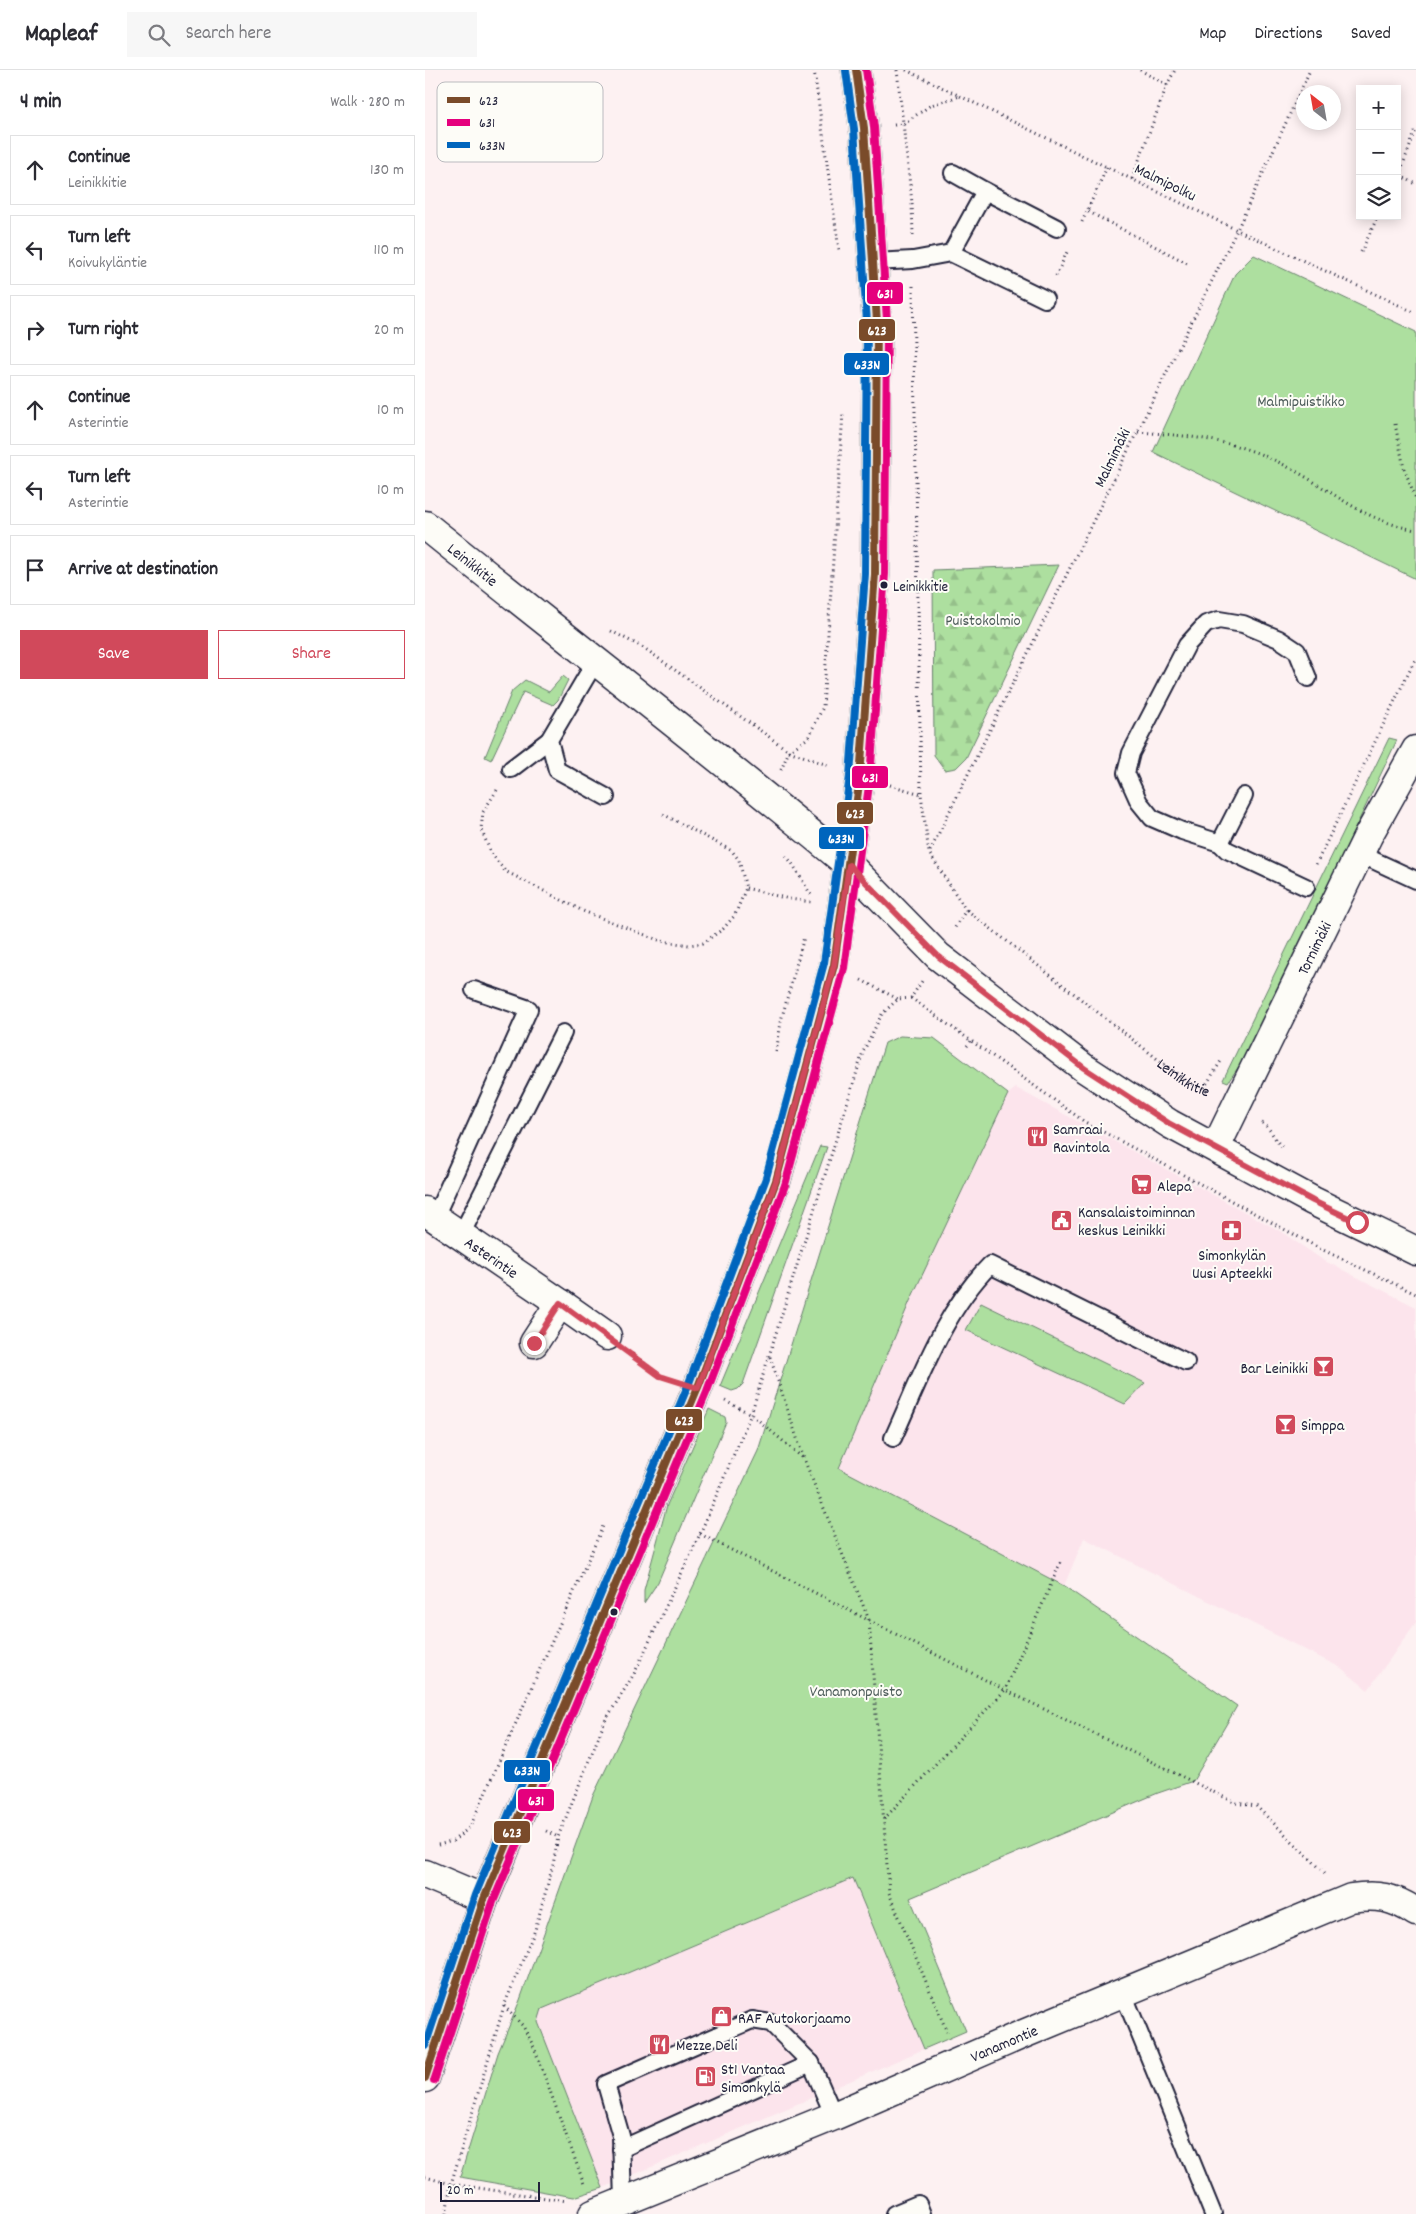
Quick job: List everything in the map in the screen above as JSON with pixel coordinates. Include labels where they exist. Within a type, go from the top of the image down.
[{"type":"main road","points":[[425,2078],[484,1899],[698,1388],[776,1181],[834,965],[861,777],[875,574],[877,322],[864,128],[856,70]]},
{"type":"main road","name":"Leinikkitie","points":[[425,525],[769,799],[849,865],[938,956],[1084,1068],[1170,1124],[1216,1147],[1313,1201],[1416,1251]]},
{"type":"main road","name":"Tornimäki","points":[[1216,1147],[1237,1108],[1360,854],[1416,750]]},
{"type":"main road","name":"Asterintie","points":[[430,1214],[607,1336]]},
{"type":"main road","points":[[534,1343],[560,1303]]},
{"type":"main road","points":[[425,1874],[484,1899]]},
{"type":"main road","name":"Vanamontie","points":[[594,2211],[626,2208],[959,2061],[1351,1898],[1370,1895],[1387,1897],[1416,1912]]},
{"type":"lane","points":[[953,173],[1057,228]]},
{"type":"lane","points":[[951,253],[985,191]]},
{"type":"lane","points":[[873,262],[913,260],[951,253],[1045,299]]},
{"type":"lane","points":[[1306,887],[1227,850],[1220,843],[1182,831],[1152,818],[1139,802],[1126,774],[1131,752],[1187,645],[1206,624],[1219,620],[1243,624],[1279,639],[1297,650],[1308,678]]},
{"type":"lane","points":[[511,769],[549,740],[595,662]]},
{"type":"lane","points":[[549,740],[557,770],[606,796]]},
{"type":"lane","points":[[1220,843],[1244,796]]},
{"type":"lane","points":[[1360,854],[1416,880]]},
{"type":"lane","points":[[430,1214],[529,1009],[474,990]]},
{"type":"lane","points":[[461,1235],[563,1034]]},
{"type":"lane","points":[[893,1438],[937,1342],[972,1282],[990,1265],[1186,1362]]},
{"type":"lane","points":[[1123,1992],[1213,2214]]},
{"type":"lane","points":[[626,2208],[621,2136],[606,2084],[752,2020],[771,2023],[811,2063],[834,2116]]},
{"type":"lane","points":[[621,2149],[811,2063]]},
{"type":"lane","points":[[894,2214],[918,2204],[922,2214]]},
{"type":"path","points":[[814,70],[840,259]]},
{"type":"path","name":"Malmipolku","points":[[906,70],[1237,230],[1416,313]]},
{"type":"path","points":[[1140,70],[1167,85]]},
{"type":"path","points":[[1132,179],[1167,85],[1175,70]]},
{"type":"path","name":"Malmimäki","points":[[929,853],[1237,230],[1310,70]]},
{"type":"path","points":[[1399,175],[1416,130]]},
{"type":"path","points":[[1107,167],[1087,211],[1189,264]]},
{"type":"path","points":[[1401,178],[1416,184]]},
{"type":"path","points":[[1361,252],[1377,220]]},
{"type":"path","points":[[1045,299],[1071,245]]},
{"type":"path","points":[[789,751],[808,738],[823,707],[843,405]]},
{"type":"path","points":[[1395,424],[1404,468],[1416,499]]},
{"type":"path","points":[[1138,432],[1221,441],[1262,454],[1290,467],[1357,510],[1395,526],[1416,530]]},
{"type":"path","points":[[602,626],[644,648],[789,751],[861,777],[921,794]]},
{"type":"path","points":[[511,769],[483,812],[481,829],[491,853],[505,871],[583,911],[661,941],[689,945],[703,943],[723,930],[735,915],[746,888],[739,860],[732,851],[661,814]]},
{"type":"path","points":[[746,888],[789,899],[813,902]]},
{"type":"path","name":"Leinikkitie","points":[[967,910],[1191,1084],[1204,1088],[1268,1126],[1278,1144],[1289,1153]]},
{"type":"path","points":[[776,1056],[782,1017],[801,949]]},
{"type":"path","points":[[967,1046],[971,1041]]},
{"type":"path","points":[[607,1336],[660,1376],[698,1388]]},
{"type":"path","points":[[769,1356],[804,1458],[869,1620],[889,1893],[959,2061]]},
{"type":"path","points":[[751,1414],[804,1458]]},
{"type":"path","points":[[435,1846],[453,1841],[470,1827],[605,1522]]},
{"type":"path","points":[[700,1534],[1005,1690],[1235,1803],[1256,1806],[1351,1898]]},
{"type":"path","points":[[883,1820],[1005,1690],[1061,1562]]},
{"type":"path","points":[[504,2006],[523,2026],[534,2047],[594,2211]]},
{"type":"path","points":[[425,2177],[594,2211]]},
{"type":"shaded area","points":[[1016,1088],[1280,1231],[1323,1260],[1416,1307],[1416,1622],[1368,1690],[1341,1668],[1084,1538],[1064,1586],[839,1468],[910,1301],[1008,1094]]},
{"type":"shaded area","points":[[854,1878],[924,2049],[603,2188],[538,2022],[542,2009]]},
{"type":"green space","name":"Malmipuistikko","points":[[1254,255],[1416,332],[1416,579],[1153,452],[1235,274]]},
{"type":"green space","name":"Puistokolmio","points":[[1059,565],[966,758],[956,768],[945,770],[934,755],[933,570]]},
{"type":"green space","points":[[563,676],[568,680],[558,700],[553,705],[523,692],[491,760],[485,757],[512,691],[525,680],[549,692]]},
{"type":"green space","points":[[1389,738],[1397,740],[1249,1052],[1228,1082],[1223,1080]]},
{"type":"green space","name":"Vanamonpuisto","points":[[900,1036],[934,1038],[1008,1094],[910,1301],[839,1468],[1064,1586],[1237,1706],[1193,1781],[1158,1793],[910,1898],[966,2031],[924,2049],[853,1878],[542,2009],[538,2022],[603,2188],[574,2197],[460,2177],[498,2053],[520,2000],[593,1796],[758,1451],[885,1043]]},
{"type":"green space","points":[[820,1146],[827,1147],[743,1384],[738,1389],[732,1391],[720,1386]]},
{"type":"green space","points":[[981,1303],[1145,1383],[1125,1404],[966,1330]]},
{"type":"green space","points":[[709,1409],[725,1417],[726,1422],[658,1582],[644,1603],[644,1590],[667,1505]]},
{"type":"transit line","name":"623","points":[[425,2078],[484,1899],[698,1387],[776,1181],[834,965],[860,777],[875,574],[877,322],[864,128],[856,70]]},
{"type":"transit line","name":"631","points":[[434,2081],[493,1902],[707,1391],[785,1185],[844,968],[870,778],[885,574],[887,321],[874,127],[866,70]]},
{"type":"transit line","name":"633N","points":[[425,2046],[475,1895],[689,1383],[766,1178],[824,963],[850,776],[865,574],[867,322],[854,129],[846,71]]},
{"type":"place","name":"Leinikkitie","points":[[884,585]]},
{"type":"place","name":"Samraai Ravintola","points":[[1037,1137]]},
{"type":"place","name":"Alepa","points":[[1141,1185]]},
{"type":"place","name":"Kansalaistoiminnan keskus Leinikki","points":[[1062,1220]]},
{"type":"place","name":"Simonkylän Uusi Apteekki","points":[[1232,1230]]},
{"type":"place","name":"Bar Leinikki","points":[[1324,1367]]},
{"type":"place","name":"Simppa","points":[[1285,1424]]},
{"type":"place","name":"RAF Autokorjaamo","points":[[722,2017]]},
{"type":"place","name":"Mezze Deli","points":[[660,2044]]},
{"type":"place","name":"St1 Vantaa Simonkylä","points":[[705,2077]]},
{"type":"route","points":[[534,1343],[560,1303],[660,1376],[698,1388],[776,1181],[834,965],[849,865],[938,956],[1084,1068],[1170,1124],[1216,1147],[1313,1201],[1357,1222]]}]
